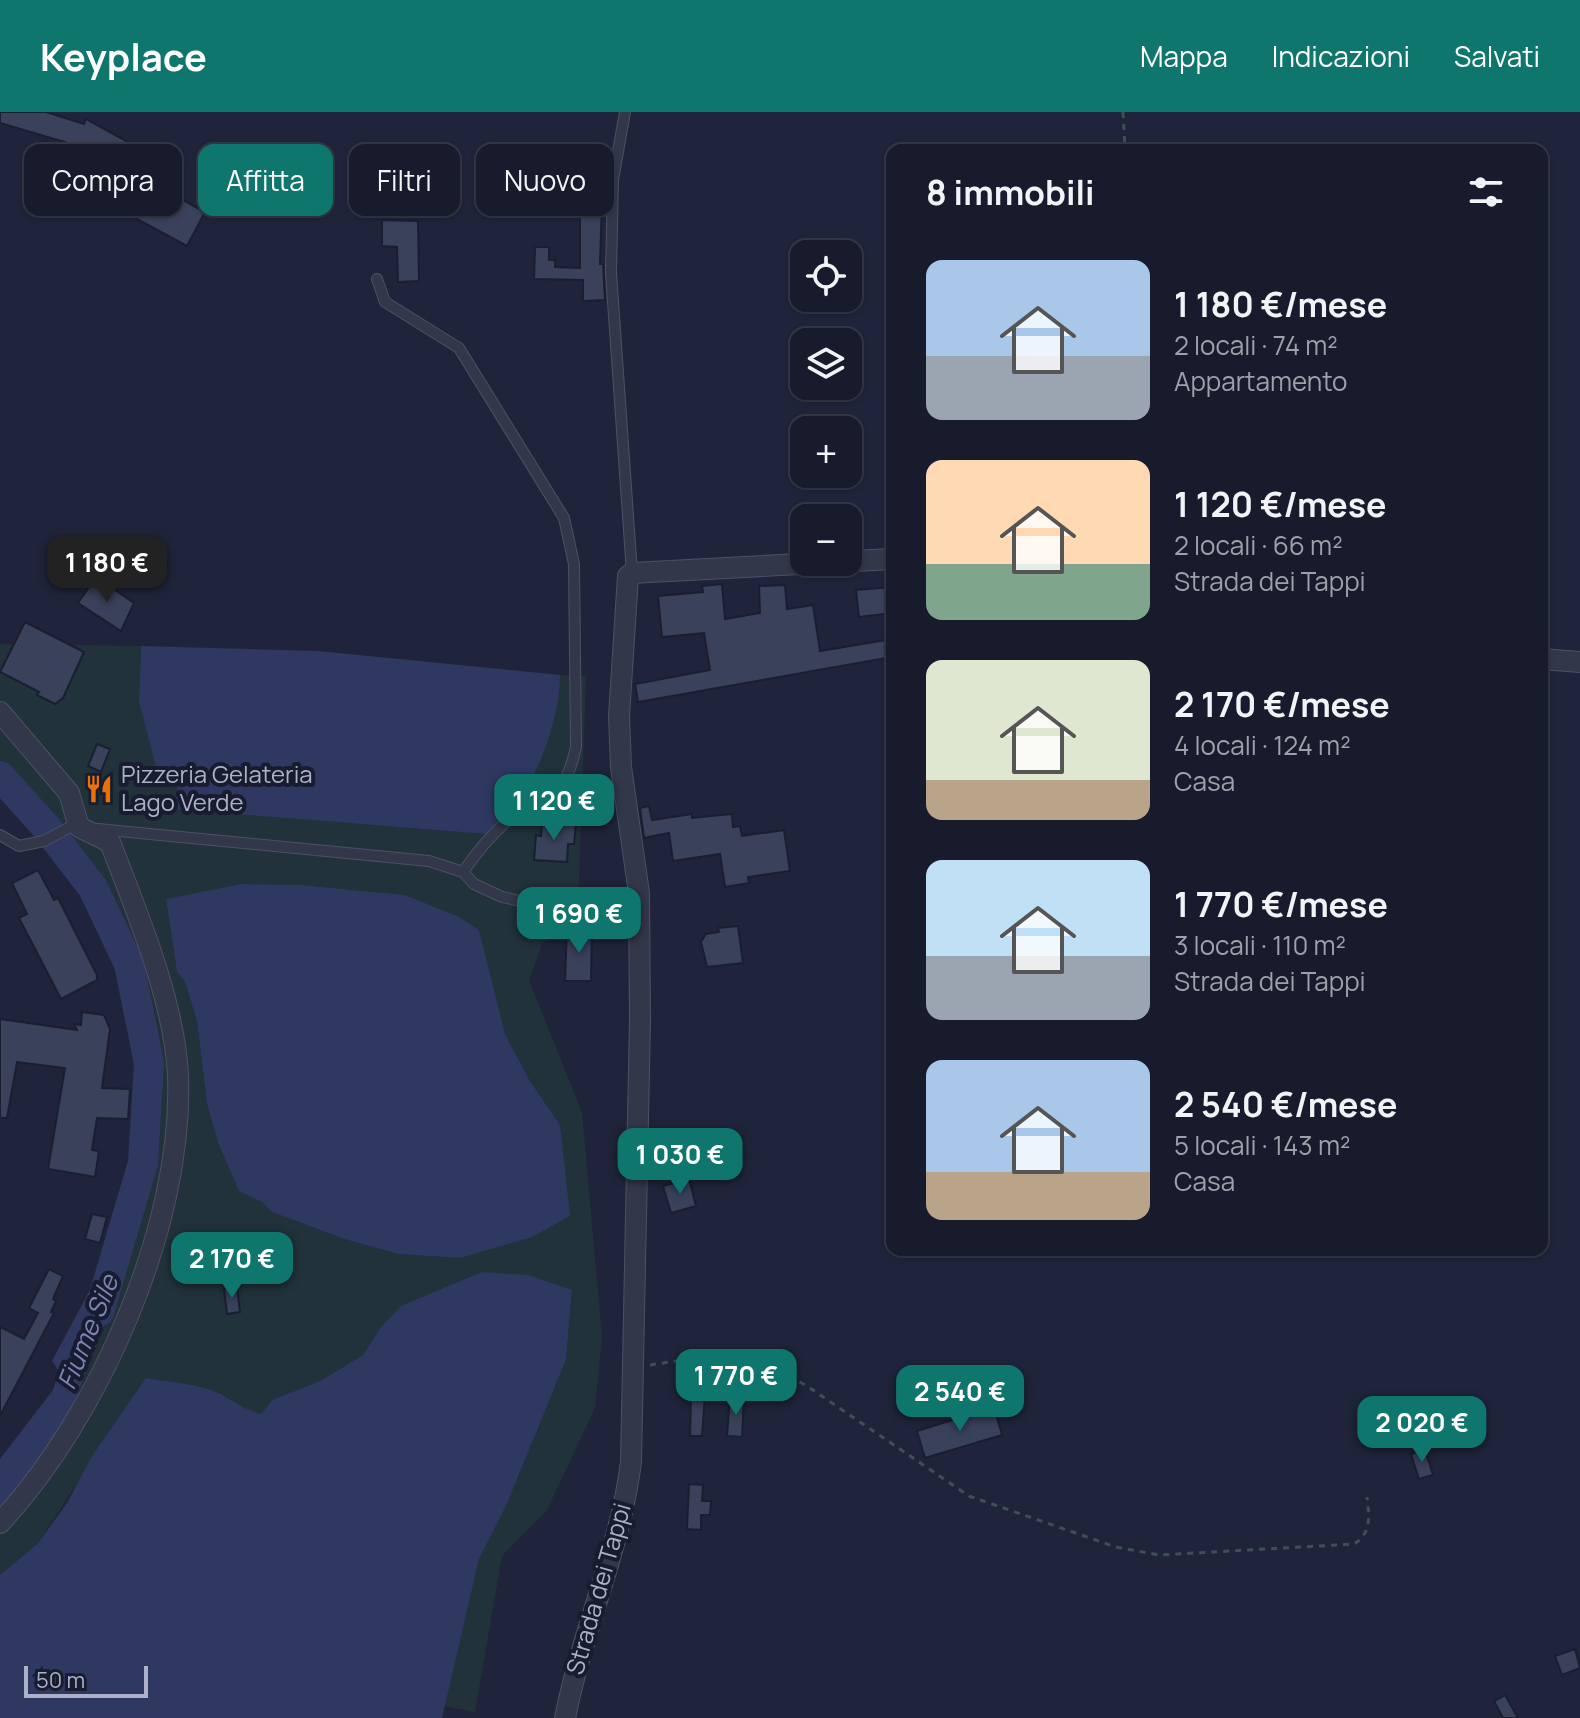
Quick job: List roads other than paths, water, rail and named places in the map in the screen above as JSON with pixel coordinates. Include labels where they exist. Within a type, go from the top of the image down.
[{"type":"street","points":[[632,573],[886,559]]},
{"type":"street","name":"Strada dei Tappi","points":[[565,1718],[573,1678],[626,1502],[635,1368],[639,903],[621,767],[619,716],[628,582],[632,573]]},
{"type":"street","points":[[1548,659],[1580,662]]},
{"type":"street","points":[[0,712],[69,793],[71,829],[110,842],[151,955],[174,1043],[178,1074],[175,1146],[155,1237],[102,1372],[52,1459],[0,1523]]},
{"type":"lane","points":[[625,112],[613,180],[611,273],[632,573]]},
{"type":"lane","points":[[377,279],[385,302],[459,348],[564,518],[574,564],[576,747],[572,765],[554,794],[539,807],[510,818],[476,852],[463,872]]},
{"type":"lane","points":[[0,835],[19,846],[44,841],[71,829],[429,861],[463,872],[474,884],[502,897],[535,904],[639,903]]},
{"type":"water","points":[[141,646],[318,651],[560,675],[558,700],[544,752],[533,776],[486,834],[174,809],[178,784],[172,772],[156,767],[139,701]]},
{"type":"water","points":[[241,884],[302,885],[405,895],[459,917],[479,930],[505,1034],[530,1081],[560,1125],[570,1216],[532,1237],[460,1258],[398,1254],[344,1239],[272,1212],[262,1202],[239,1191],[218,1143],[207,1104],[197,1021],[185,982],[177,972],[166,899]]},
{"type":"water","points":[[101,1269],[123,1276],[63,1432],[0,1510],[0,1459],[53,1390],[59,1371],[52,1361]]},
{"type":"water","points":[[482,1272],[528,1275],[572,1290],[566,1360],[506,1506],[479,1559],[442,1718],[0,1718],[0,1575],[38,1543],[67,1503],[92,1456],[146,1378],[203,1387],[261,1414],[272,1400],[320,1381],[363,1355],[381,1327],[401,1306]]},
{"type":"waterway","name":"Fiume Sile","points":[[0,776],[46,827],[93,888],[129,964],[149,1063],[143,1163],[99,1312]]},
{"type":"place","name":"Pizzeria Gelateria Lago Verde","points":[[99,789]]}]
